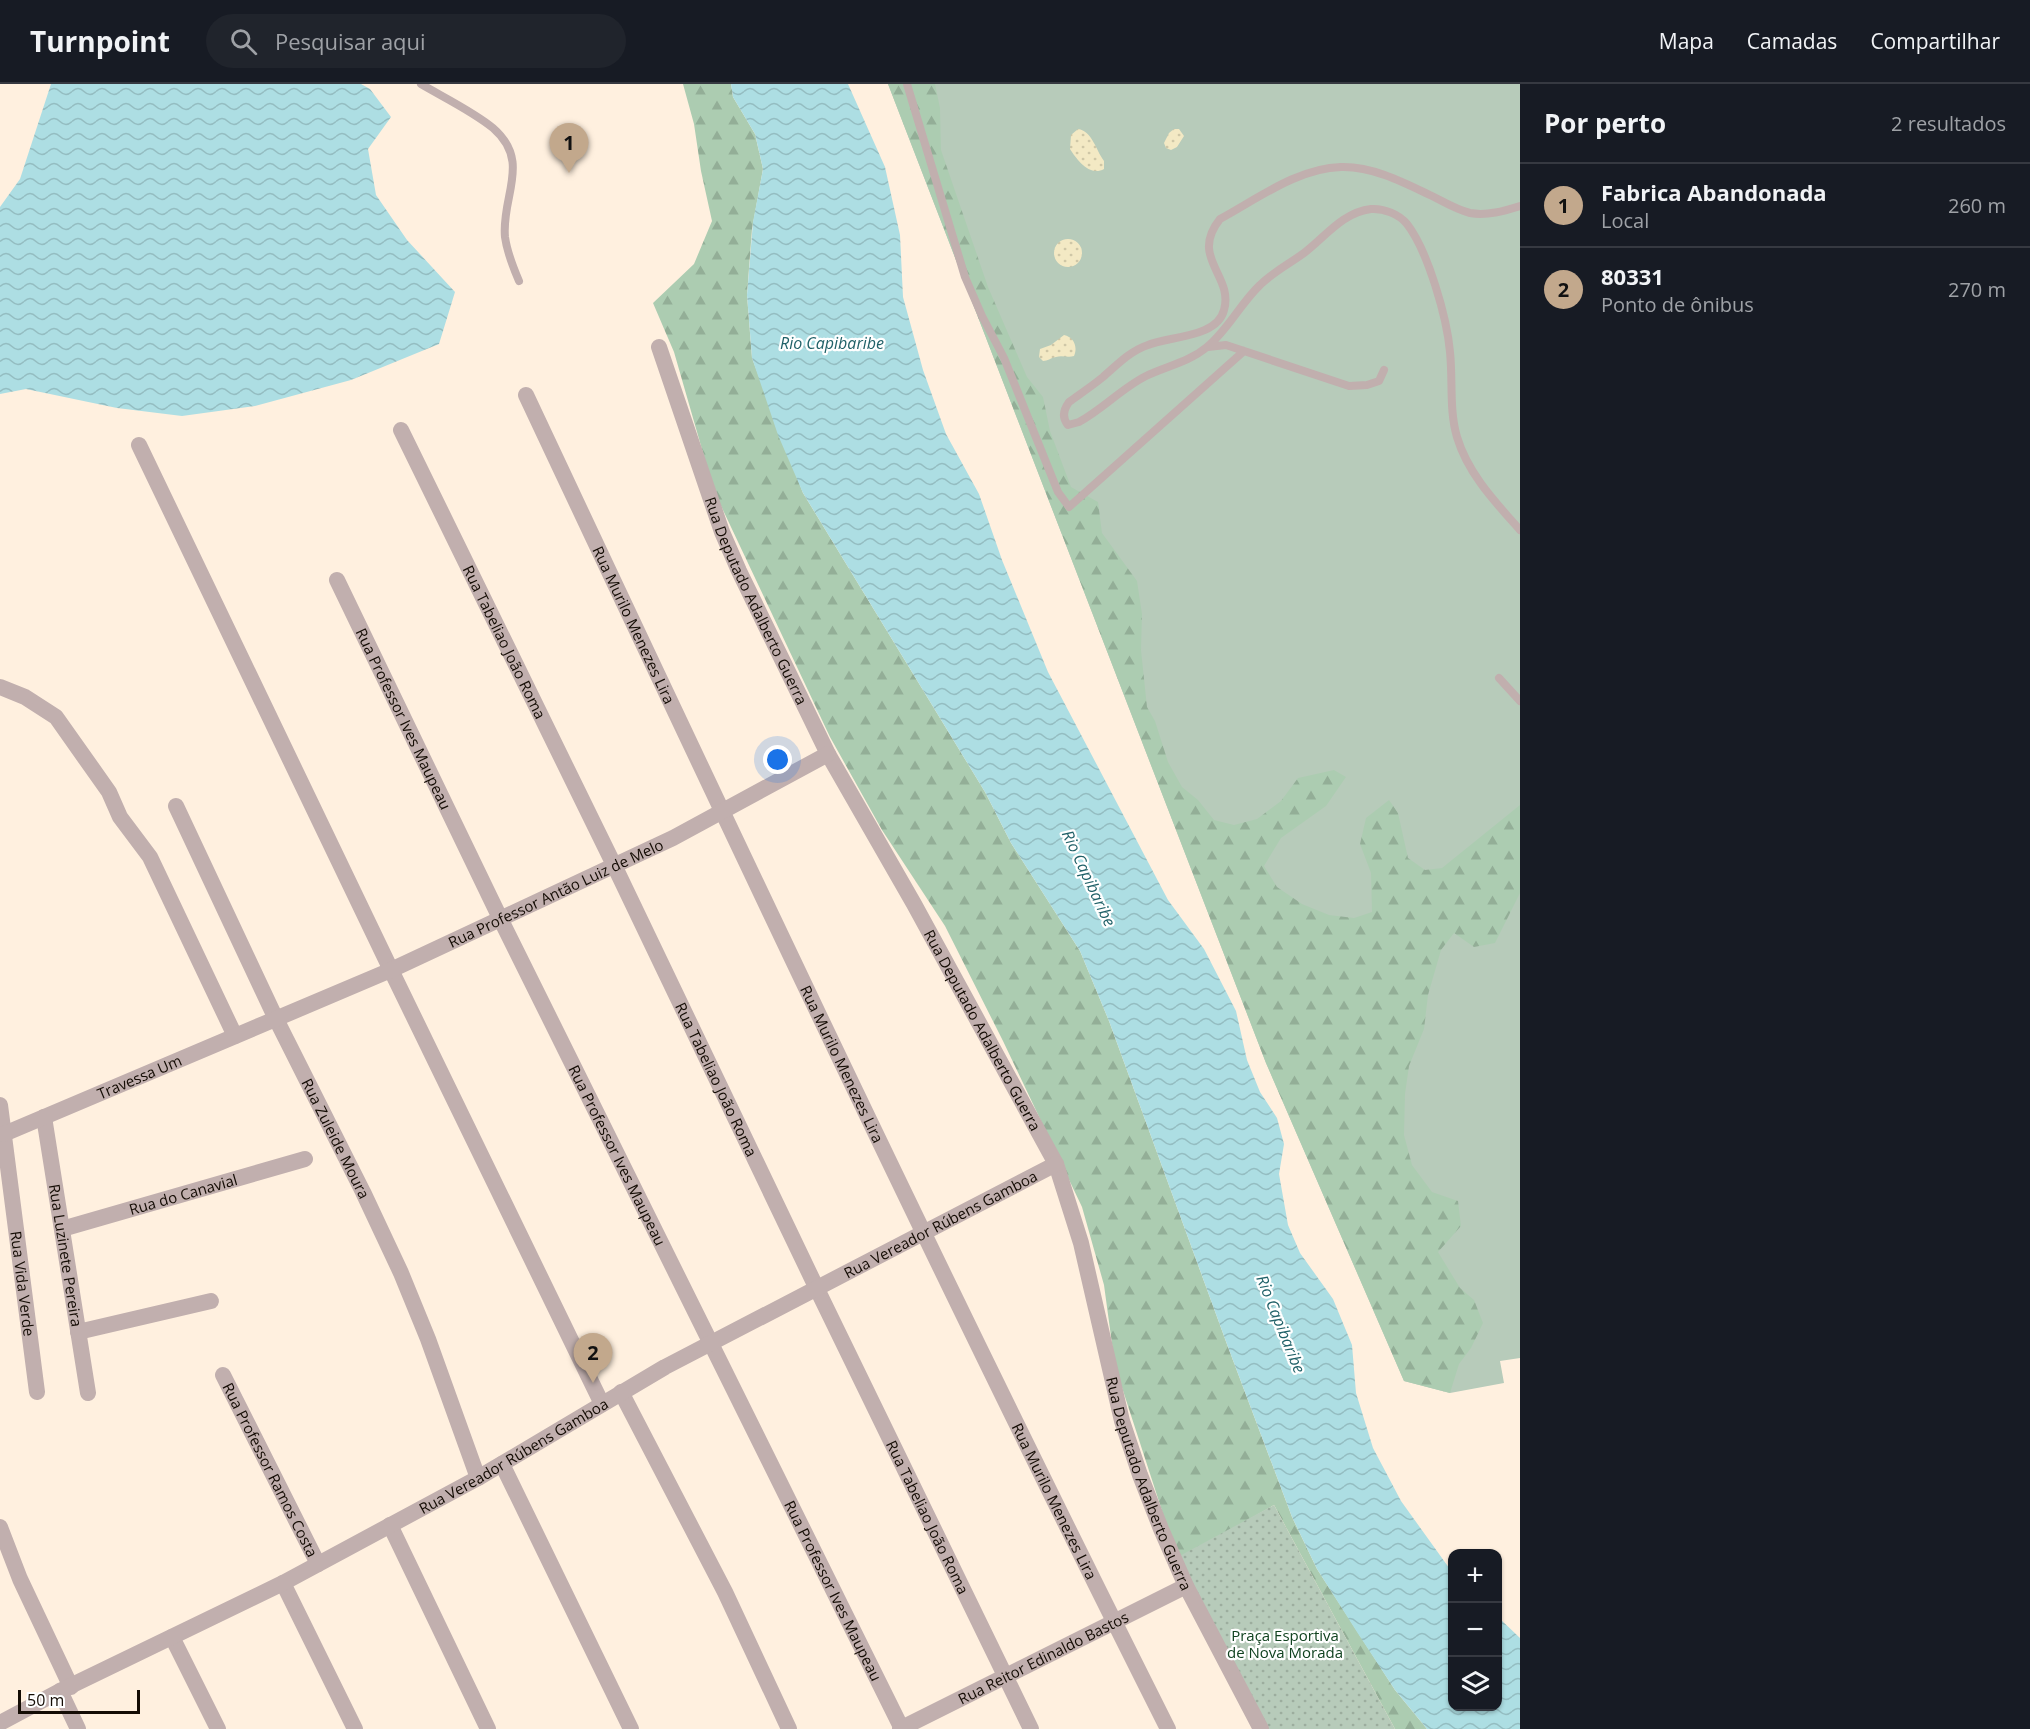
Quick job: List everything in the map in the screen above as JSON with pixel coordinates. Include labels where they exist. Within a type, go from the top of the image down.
[{"type":"street","name":"Rua Deputado Adalberto Guerra","points":[[659,347],[722,532],[739,571],[828,754],[914,904],[1056,1164],[1081,1243],[1122,1421],[1153,1508],[1186,1586],[1261,1729]]},
{"type":"street","name":"Rua Murilo Menezes Lira","points":[[526,395],[722,812],[924,1233],[1168,1729]]},
{"type":"street","name":"Rua Tabeliao João Roma","points":[[401,430],[614,865],[1031,1729]]},
{"type":"street","points":[[139,445],[602,1404]]},
{"type":"street","name":"Rua Professor Ives Maupeau","points":[[337,580],[500,918],[901,1729]]},
{"type":"street","points":[[0,687],[25,697],[56,717],[109,792],[120,817],[150,857],[235,1036]]},
{"type":"street","name":"Rua Professor Antão Luiz de Melo","points":[[276,1019],[391,970],[673,838],[828,754]]},
{"type":"street","name":"Rua Zuleide Moura","points":[[176,806],[276,1019],[401,1273],[428,1339],[478,1478]]},
{"type":"street","name":"Travessa Um","points":[[4,1134],[276,1019]]},
{"type":"street","name":"Rua Vida Verde","points":[[0,1105],[37,1392]]},
{"type":"street","name":"Rua Luzinete Pereira","points":[[44,1117],[88,1393]]},
{"type":"street","name":"Rua do Canavial","points":[[62,1229],[304,1159]]},
{"type":"street","name":"Rua Vereador Rúbens Gamboa","points":[[1,1720],[283,1583],[478,1478],[621,1392],[710,1343],[1056,1164]]},
{"type":"street","points":[[78,1332],[212,1301]]},
{"type":"street","name":"Rua Professor Ramos Costa","points":[[223,1375],[318,1564]]},
{"type":"street","points":[[621,1392],[725,1592],[789,1729]]},
{"type":"street","points":[[502,1464],[631,1729]]},
{"type":"street","points":[[390,1525],[488,1729]]},
{"type":"street","points":[[0,1527],[65,1689],[78,1729]]},
{"type":"street","points":[[283,1583],[355,1729]]},
{"type":"street","name":"Rua Reitor Edinaldo Bastos","points":[[901,1729],[1186,1586]]},
{"type":"street","points":[[172,1637],[218,1729]]},
{"type":"lane","points":[[422,84],[492,127],[503,139],[511,154],[514,172],[506,215],[505,236],[510,260],[519,281]]},
{"type":"lane","points":[[908,84],[965,277],[1004,358],[1058,492],[1069,507],[1244,351]]},
{"type":"lane","points":[[1520,206],[1488,213],[1470,213],[1386,176],[1343,167],[1324,169],[1289,181],[1220,219],[1212,228],[1209,252],[1220,279],[1225,300],[1220,319],[1195,334],[1149,344],[1133,352],[1069,402],[1064,414],[1066,423],[1072,425],[1079,422],[1137,381],[1180,364],[1208,347],[1259,286],[1276,271],[1318,243],[1347,217],[1360,211],[1383,210],[1396,215],[1406,223],[1413,234],[1438,295],[1450,350],[1452,413],[1457,438],[1467,463],[1485,490],[1520,530]]},
{"type":"lane","points":[[1208,347],[1226,345],[1349,386],[1367,385],[1378,381],[1383,370]]},
{"type":"lane","points":[[1499,678],[1520,701]]},
{"type":"green space","points":[[683,84],[731,84],[733,97],[755,134],[763,169],[752,229],[747,295],[752,358],[803,493],[985,792],[1011,843],[1080,951],[1109,1021],[1292,1517],[1317,1569],[1395,1690],[1427,1729],[1395,1729],[1274,1505],[1178,1560],[1115,1366],[1104,1285],[1082,1207],[945,926],[882,830],[830,737],[714,491],[674,352],[653,303],[694,264],[712,221],[694,124]]},
{"type":"green space","points":[[888,84],[1520,84],[1520,1358],[1500,1361],[1504,1383],[1450,1393],[1404,1381],[1266,1063]]},
{"type":"green space","points":[[888,84],[935,84],[940,108],[941,150],[988,287],[1027,377],[1043,397],[1050,431],[1071,487],[1098,502],[1102,533],[1137,581],[1142,614],[1141,650],[1147,707],[1155,721],[1168,762],[1182,787],[1198,800],[1214,820],[1234,825],[1257,819],[1281,801],[1298,778],[1334,770],[1346,777],[1326,806],[1281,838],[1264,866],[1277,887],[1302,904],[1329,915],[1354,918],[1372,912],[1371,873],[1360,844],[1366,818],[1389,800],[1398,813],[1408,858],[1425,870],[1442,868],[1520,805],[1520,893],[1495,943],[1474,947],[1454,933],[1441,950],[1428,995],[1424,1029],[1409,1066],[1405,1094],[1404,1135],[1412,1165],[1432,1192],[1458,1201],[1461,1226],[1438,1252],[1460,1288],[1474,1300],[1483,1323],[1471,1348],[1459,1364],[1450,1393],[1404,1381],[1266,1063]]},
{"type":"green space","name":"Praça Esportiva de Nova Morada","points":[[1274,1505],[1395,1729],[1267,1729],[1174,1559]]},
{"type":"sand","points":[[1078,129],[1087,133],[1093,142],[1104,161],[1104,169],[1094,171],[1089,169],[1070,149],[1071,135]]},
{"type":"sand","points":[[1174,129],[1179,129],[1184,136],[1177,147],[1171,150],[1166,148],[1164,143]]},
{"type":"sand","points":[[1068,239],[1078,243],[1082,253],[1078,263],[1068,267],[1058,263],[1054,253],[1058,243]]},
{"type":"sand","points":[[1064,335],[1074,343],[1076,349],[1074,356],[1058,356],[1043,361],[1039,357],[1040,349],[1051,345]]},
{"type":"water","points":[[51,84],[361,84],[370,89],[391,117],[368,149],[376,195],[407,240],[455,292],[439,344],[351,380],[255,406],[182,416],[117,408],[26,389],[0,394],[0,207],[20,179]]},
{"type":"water","name":"Rio Capibaribe","points":[[731,84],[848,84],[885,167],[900,235],[903,297],[923,370],[946,434],[979,494],[1002,560],[1048,672],[1168,900],[1204,949],[1236,1011],[1247,1060],[1260,1092],[1277,1118],[1284,1144],[1279,1174],[1288,1225],[1300,1253],[1333,1299],[1352,1345],[1356,1393],[1373,1448],[1401,1501],[1448,1566],[1448,1711],[1502,1711],[1502,1621],[1520,1638],[1520,1729],[1427,1729],[1395,1690],[1317,1569],[1292,1517],[1109,1021],[1080,951],[1011,843],[985,792],[803,493],[778,435],[752,358],[747,295],[753,222],[763,169],[755,134],[733,97]]},
{"type":"place","name":"Fabrica Abandonada","points":[[569,173]]},
{"type":"place","name":"80331","points":[[593,1383]]}]
